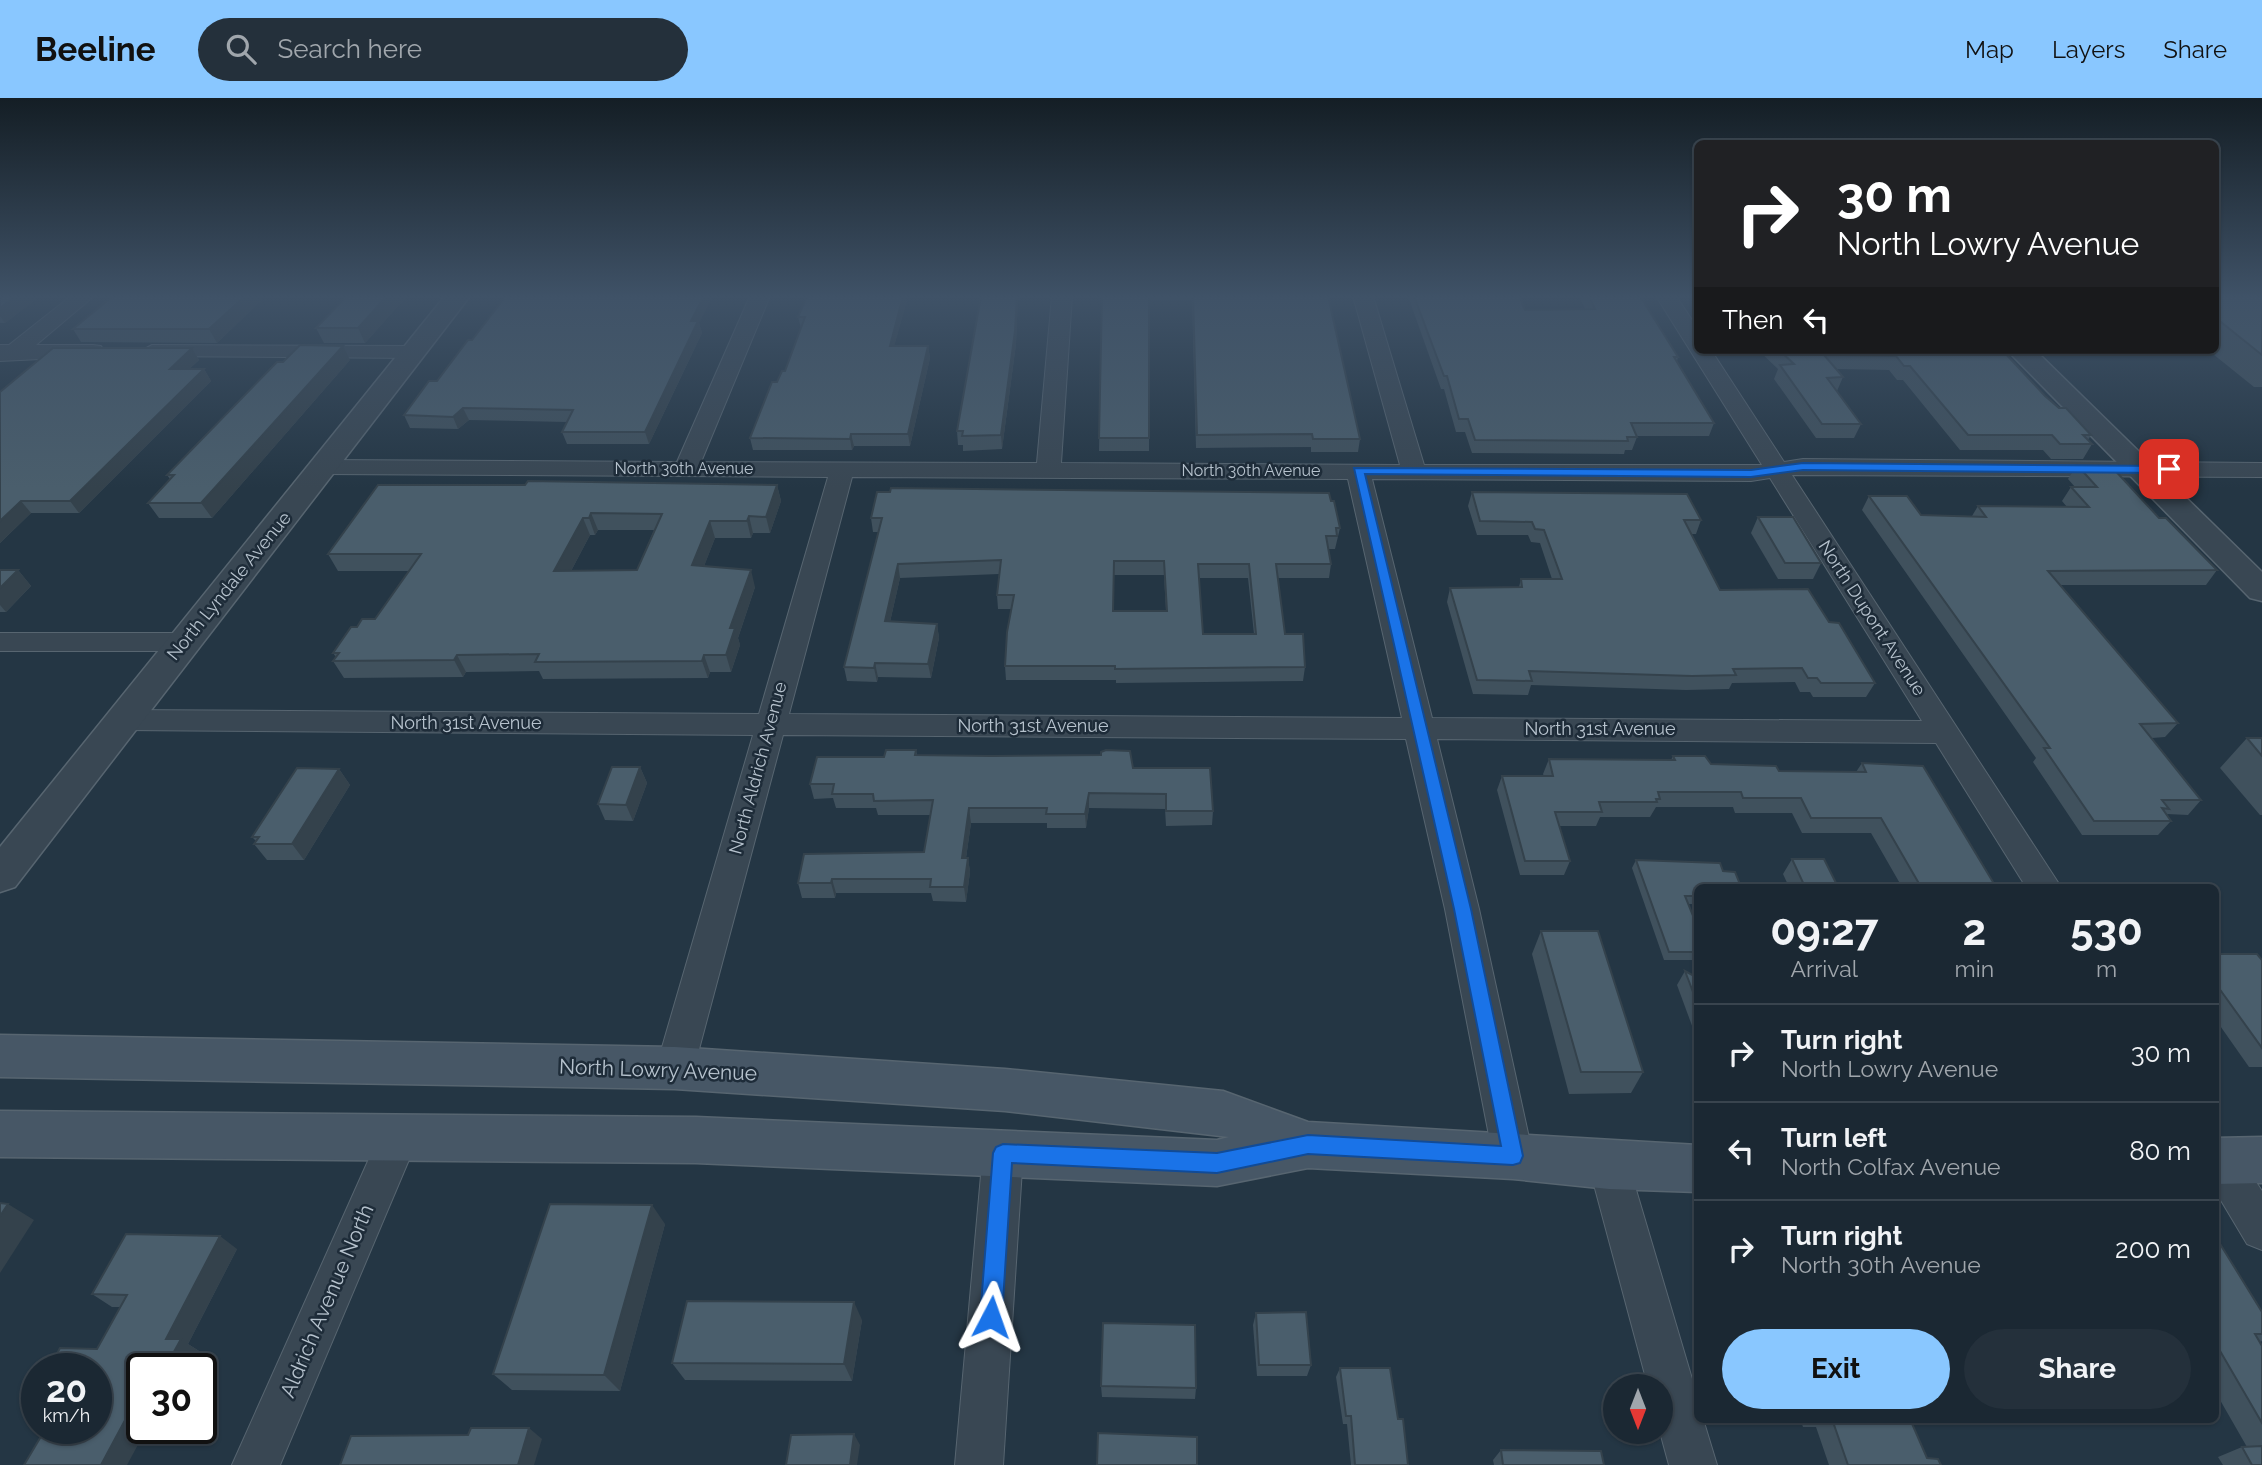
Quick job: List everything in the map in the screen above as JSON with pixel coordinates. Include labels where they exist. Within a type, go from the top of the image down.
[{"type":"main road","name":"North Lowry Avenue","points":[[0,1056],[674,1068],[1005,1090],[1223,1113],[1308,1144]]},
{"type":"main road","name":"North Lowry Avenue","points":[[0,1134],[696,1140],[1217,1163],[1308,1144],[1513,1156],[1609,1166],[1694,1169]]},
{"type":"street","name":"North Lyndale Avenue","points":[[0,876],[408,360]]},
{"type":"street","points":[[686,468],[733,360]]},
{"type":"street","points":[[1049,469],[1057,360]]},
{"type":"street","points":[[1381,360],[1413,471]]},
{"type":"street","name":"North Dupont Avenue","points":[[1707,360],[2041,884]]},
{"type":"street","points":[[2030,360],[2262,591]]},
{"type":"street","name":"North 30th Avenue","points":[[324,467],[1751,474],[1803,466],[2262,470]]},
{"type":"street","name":"North Aldrich Avenue","points":[[674,1068],[842,468]]},
{"type":"street","points":[[1358,470],[1462,909],[1513,1156]]},
{"type":"street","points":[[0,642],[184,642]]},
{"type":"street","name":"North 31st Avenue","points":[[123,720],[1944,732]]},
{"type":"street","name":"Aldrich Avenue North","points":[[256,1465],[399,1136]]},
{"type":"street","points":[[979,1465],[1003,1153]]},
{"type":"street","points":[[2228,1159],[2262,1229]]},
{"type":"street","points":[[1609,1166],[1693,1465]]},
{"type":"building","points":[[39,360],[180,360],[170,369],[204,369],[70,501],[21,501],[0,521],[0,392]]},
{"type":"building","points":[[285,360],[331,360],[201,503],[148,503],[174,475],[167,475],[277,362]]},
{"type":"building","points":[[453,360],[679,360],[645,432],[562,432],[573,410],[463,408],[453,417],[404,415],[429,381],[437,381]]},
{"type":"building","points":[[789,360],[925,360],[908,434],[851,434],[850,439],[750,438],[772,382],[777,382],[782,371],[785,371]]},
{"type":"building","points":[[970,360],[1011,360],[1001,435],[962,436],[963,431],[957,431]]},
{"type":"building","points":[[1101,360],[1149,360],[1149,438],[1099,438]]},
{"type":"building","points":[[1195,360],[1342,360],[1360,439],[1313,439],[1312,434],[1197,435]]},
{"type":"building","points":[[1438,360],[1676,360],[1714,423],[1631,423],[1637,437],[1627,437],[1628,441],[1475,440],[1468,419],[1459,419],[1447,376],[1444,376]]},
{"type":"building","points":[[1789,360],[1828,360],[1843,377],[1827,378],[1861,424],[1822,424],[1780,365],[1794,364]]},
{"type":"building","points":[[1899,360],[2011,360],[2045,396],[2059,408],[2066,408],[2091,435],[2083,435],[2092,444],[2060,444],[2052,435],[1968,435],[1910,366],[1904,366]]},
{"type":"building","points":[[2077,465],[2110,465],[2159,518],[2166,518],[2217,570],[2048,571],[2178,723],[2140,724],[2201,800],[2162,800],[2169,809],[2162,808],[2171,821],[2094,821],[2044,748],[2050,748],[1869,496],[1907,496],[1921,515],[1986,517],[1978,506],[2089,507],[2071,487],[2097,487]]},
{"type":"building","points":[[528,481],[777,485],[766,517],[749,516],[747,521],[710,521],[692,565],[751,570],[730,628],[735,628],[726,655],[704,655],[702,661],[535,662],[539,654],[457,655],[454,660],[333,661],[339,653],[333,653],[351,627],[357,627],[362,619],[375,619],[421,554],[328,554],[378,485],[525,485]],"holes":[[[591,513],[662,514],[637,570],[554,571],[583,518],[589,518]]]},
{"type":"building","points":[[891,488],[1329,493],[1331,501],[1334,501],[1340,528],[1336,528],[1337,536],[1326,536],[1331,564],[1276,564],[1285,634],[1303,634],[1305,667],[1115,669],[1115,666],[1005,666],[1007,632],[1014,595],[997,595],[1001,560],[898,564],[885,621],[937,624],[928,664],[875,663],[874,668],[844,667],[882,518],[871,518],[877,492],[890,492]],"holes":[[[1114,561],[1164,561],[1167,611],[1113,611]],[[1198,564],[1249,564],[1256,634],[1203,634]]]},
{"type":"building","points":[[1472,492],[1687,494],[1701,520],[1684,520],[1720,590],[1808,589],[1829,622],[1839,623],[1875,683],[1821,683],[1817,678],[1808,678],[1802,668],[1733,669],[1736,675],[1692,676],[1529,671],[1532,681],[1477,680],[1450,588],[1522,587],[1521,579],[1562,579],[1544,530],[1535,529],[1532,522],[1480,521]]},
{"type":"building","points":[[1758,517],[1793,517],[1821,563],[1785,563]]},
{"type":"building","points":[[0,570],[18,570],[0,588]]},
{"type":"building","points":[[2247,738],[2262,738],[2262,756]]},
{"type":"building","points":[[886,750],[916,750],[915,755],[991,756],[1101,755],[1101,752],[1106,750],[1130,751],[1133,768],[1210,768],[1213,811],[1166,811],[1166,794],[1089,793],[1085,814],[1046,814],[1047,808],[969,808],[962,858],[968,858],[964,887],[930,887],[931,879],[832,879],[831,883],[798,883],[804,854],[924,852],[933,800],[874,801],[873,794],[832,794],[834,784],[810,784],[817,757],[884,757]]},
{"type":"building","points":[[1673,756],[1705,756],[1711,764],[1776,766],[1779,771],[1866,772],[1862,763],[1923,766],[1994,884],[1919,884],[1881,818],[1811,818],[1801,798],[1743,798],[1741,792],[1658,792],[1660,799],[1656,799],[1657,802],[1599,802],[1602,812],[1555,812],[1570,861],[1525,861],[1502,776],[1553,776],[1549,759],[1675,760]]},
{"type":"building","points":[[612,767],[640,767],[626,805],[598,804]]},
{"type":"building","points":[[297,768],[339,769],[292,844],[254,844],[259,837],[252,837]]},
{"type":"building","points":[[1792,859],[1824,859],[1836,884],[1804,884]]},
{"type":"building","points":[[1636,860],[1720,863],[1723,871],[1735,872],[1740,884],[1694,884],[1694,896],[1685,896],[1694,918],[1694,952],[1669,952]]},
{"type":"building","points":[[1541,931],[1598,931],[1643,1072],[1581,1072]]},
{"type":"building","points":[[2219,954],[2257,954],[2262,960],[2262,1048],[2219,988]]},
{"type":"building","points":[[1685,971],[1694,976],[1694,995]]},
{"type":"building","points":[[0,1203],[8,1204],[0,1216]]},
{"type":"building","points":[[550,1204],[652,1205],[604,1375],[493,1374]]},
{"type":"building","points":[[126,1234],[220,1236],[166,1339],[181,1339],[173,1353],[126,1353],[126,1418],[101,1465],[24,1465],[36,1444],[112,1444],[112,1353],[57,1353],[60,1348],[97,1349],[127,1295],[92,1294]]},
{"type":"building","points":[[2219,1242],[2262,1312],[2262,1334],[2255,1334],[2262,1346],[2262,1423],[2219,1349]]},
{"type":"building","points":[[687,1301],[854,1302],[844,1364],[672,1363]]},
{"type":"building","points":[[1306,1312],[1311,1365],[1259,1365],[1256,1313]]},
{"type":"building","points":[[1103,1323],[1195,1325],[1196,1388],[1101,1386]]},
{"type":"building","points":[[1340,1368],[1390,1368],[1398,1419],[1403,1419],[1408,1465],[1355,1465],[1351,1416],[1346,1416]]},
{"type":"building","points":[[1833,1423],[1912,1423],[1927,1458],[1938,1459],[1941,1465],[1848,1465]]},
{"type":"building","points":[[471,1428],[529,1428],[518,1465],[340,1465],[351,1436],[468,1435]]},
{"type":"building","points":[[1098,1433],[1197,1437],[1197,1465],[1097,1465]]},
{"type":"building","points":[[854,1434],[850,1465],[786,1465],[791,1435]]},
{"type":"building","points":[[2262,1446],[2262,1465],[2252,1465],[2242,1447]]},
{"type":"building","points":[[1501,1450],[1601,1451],[1604,1465],[1503,1465]]},
{"type":"route","points":[[991,1317],[1003,1153],[1217,1163],[1308,1144],[1513,1156],[1500,1105],[1462,909],[1358,470],[1751,474],[1803,466],[2169,469]]}]
